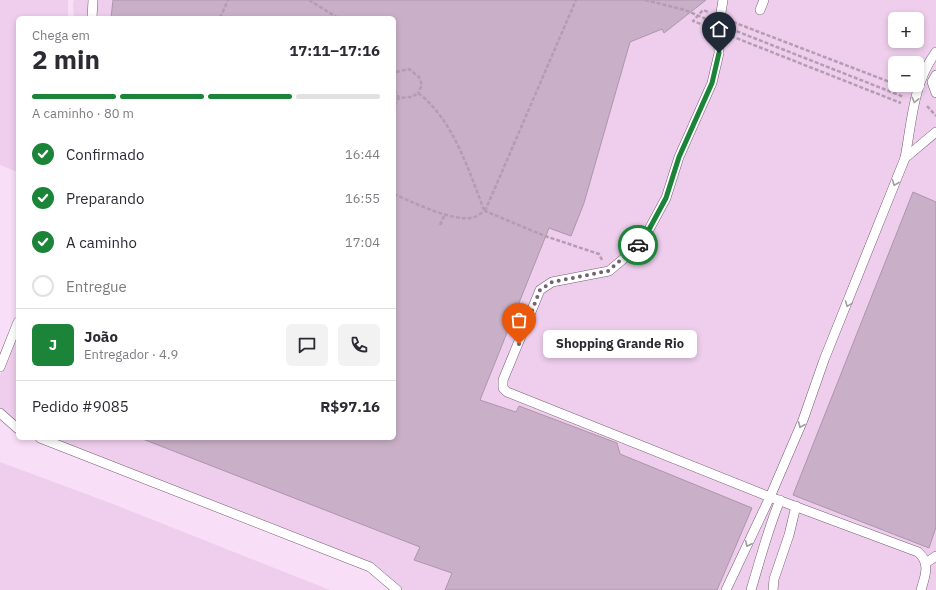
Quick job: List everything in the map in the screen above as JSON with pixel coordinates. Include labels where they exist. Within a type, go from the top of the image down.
[{"type":"lane","points":[[92,16],[93,0]]},
{"type":"lane","points":[[723,0],[719,24],[719,53],[712,83],[679,157],[666,198],[646,235],[634,250],[608,271],[552,282],[540,290],[503,380],[503,388],[507,392],[770,497],[918,552],[924,557],[927,570],[921,590]]},
{"type":"lane","points":[[760,10],[764,0]]},
{"type":"lane","points":[[726,590],[770,497],[803,420],[824,360],[905,158],[913,105],[923,75],[936,52]]},
{"type":"lane","points":[[936,75],[932,82],[936,93]]},
{"type":"lane","points":[[905,158],[936,132]]},
{"type":"lane","points":[[0,367],[16,327]]},
{"type":"lane","points":[[0,413],[16,427]]},
{"type":"lane","points":[[45,440],[370,567],[398,590]]},
{"type":"lane","points":[[751,590],[766,543],[768,531],[780,500]]},
{"type":"lane","points":[[773,590],[774,579],[789,535],[796,506]]},
{"type":"lane","points":[[926,564],[936,556]]},
{"type":"path","points":[[221,16],[228,0]]},
{"type":"path","points":[[309,0],[335,16]]},
{"type":"path","points":[[396,195],[444,214],[472,218],[484,211],[576,0]]},
{"type":"path","points":[[645,0],[686,10],[913,105]]},
{"type":"path","points":[[888,82],[719,24],[693,21],[703,10],[719,24],[909,107],[913,105]]},
{"type":"path","points":[[396,72],[409,68],[416,72],[422,85],[418,93],[412,97],[399,98]]},
{"type":"path","points":[[396,93],[399,98]]},
{"type":"path","points":[[418,93],[439,112],[466,163],[484,211],[546,236],[599,254],[608,271]]},
{"type":"path","points":[[396,102],[399,98]]},
{"type":"path","points":[[440,225],[444,214]]},
{"type":"shaded area","points":[[0,0],[68,0],[68,16],[16,16],[16,171],[0,165]]},
{"type":"shaded area","points":[[74,0],[936,0],[936,590],[403,590],[372,565],[56,440],[396,440],[396,16],[74,16],[73,4]]},
{"type":"shaded area","points":[[16,337],[16,423],[0,409],[0,375]]},
{"type":"shaded area","points":[[0,462],[113,504],[330,590],[0,590]]},
{"type":"building","points":[[113,0],[706,0],[664,33],[662,29],[630,42],[584,203],[571,236],[549,228],[480,400],[516,412],[519,406],[617,443],[620,454],[752,508],[717,590],[445,590],[452,573],[414,560],[420,547],[145,440],[396,440],[396,16],[111,16]]},
{"type":"building","points":[[913,192],[936,202],[936,527],[929,548],[793,495]]},
{"type":"way so far","points":[[519,344],[540,290],[552,282],[608,271],[638,245]]},
{"type":"place","name":"Shopping Grande Rio","points":[[519,344]]},
{"type":"route","points":[[638,245],[646,235],[666,198],[679,157],[701,104],[712,83],[719,53]]}]
